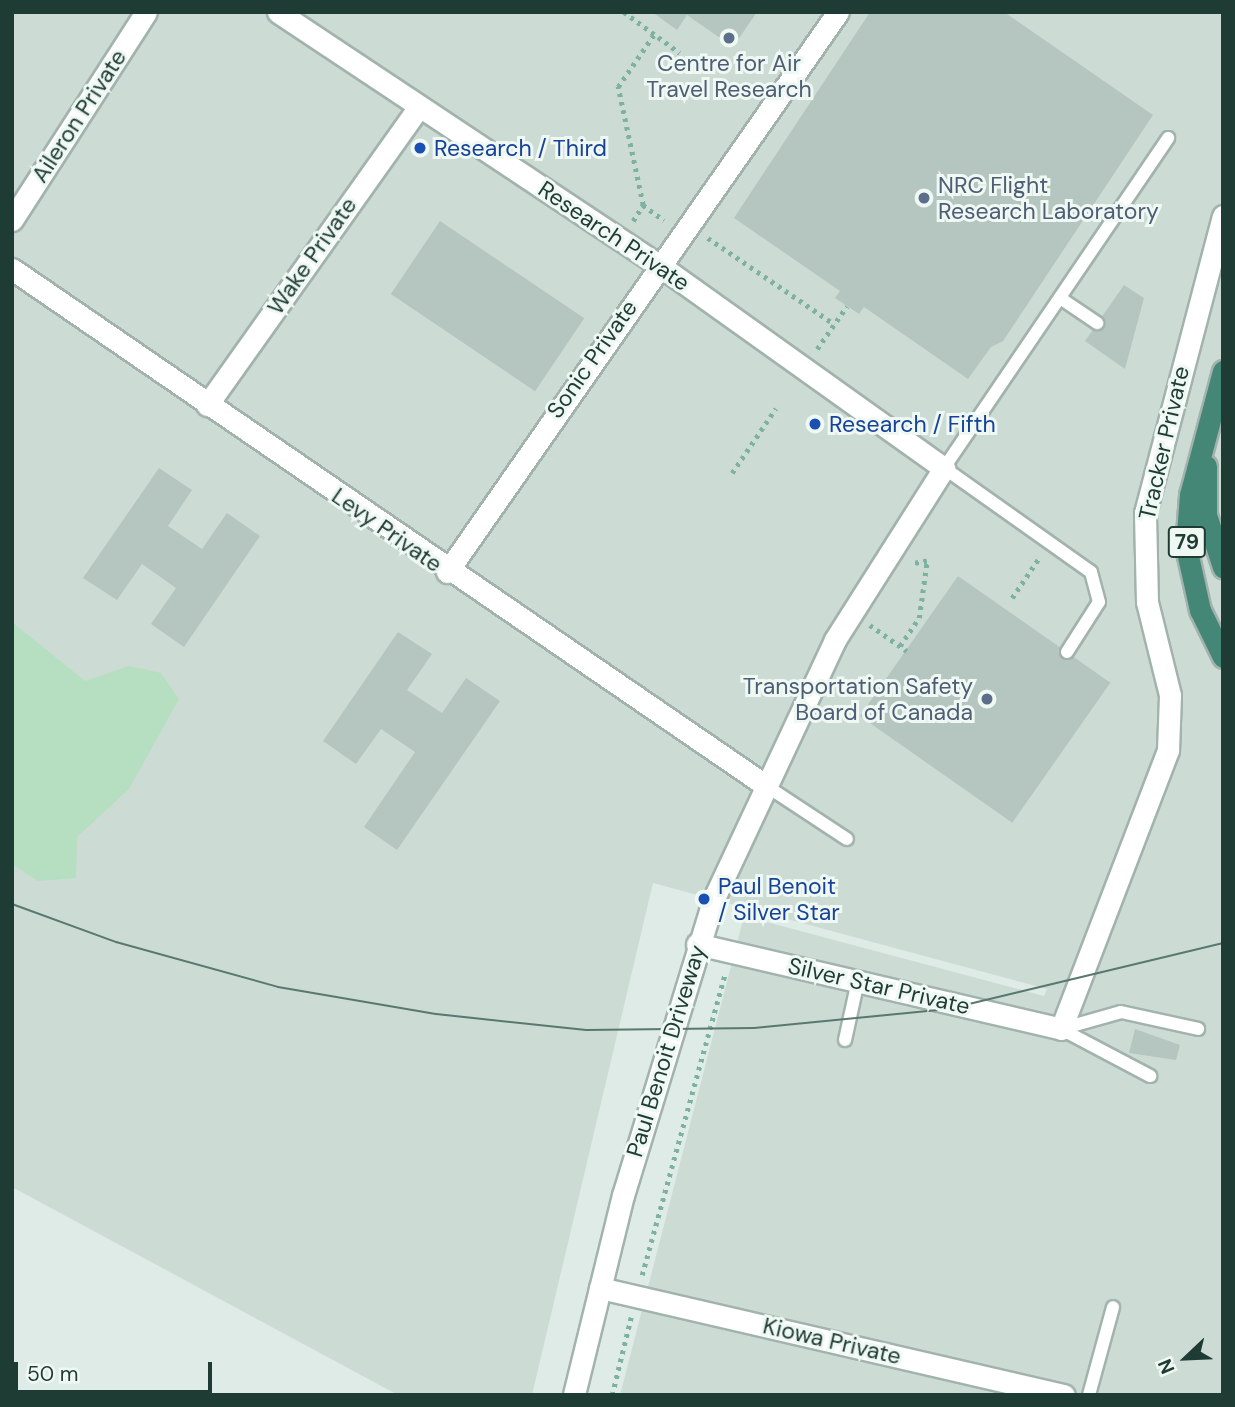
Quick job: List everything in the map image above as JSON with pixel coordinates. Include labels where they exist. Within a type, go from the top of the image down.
[{"type":"highway","name":"79","points":[[1223,371],[1190,495],[1186,547],[1200,610],[1223,657]]},
{"type":"highway","name":"79","points":[[1209,422],[1206,515],[1223,567]]},
{"type":"street","name":"Aileron Private","points":[[12,220],[146,12]]},
{"type":"street","name":"Research Private","points":[[278,12],[659,265],[944,468]]},
{"type":"street","name":"Sonic Private","points":[[447,572],[838,12]]},
{"type":"street","name":"Wake Private","points":[[206,405],[419,107]]},
{"type":"street","name":"Tracker Private","points":[[1061,1029],[1168,750],[1170,695],[1147,602],[1145,513],[1223,216]]},
{"type":"street","name":"Levy Private","points":[[12,269],[447,572],[765,785]]},
{"type":"street","name":"Paul Benoit Driveway","points":[[574,1395],[600,1288],[697,944],[765,785],[851,612],[876,569],[944,468]]},
{"type":"street","name":"Silver Star Private","points":[[697,944],[1061,1029]]},
{"type":"street","name":"Kiowa Private","points":[[600,1288],[1064,1395]]},
{"type":"lane","points":[[1067,652],[1099,592],[1083,562],[944,468],[1168,138]]},
{"type":"lane","points":[[1060,298],[1097,323]]},
{"type":"lane","points":[[765,785],[847,839]]},
{"type":"lane","points":[[845,1040],[858,981]]},
{"type":"lane","points":[[1061,1029],[1121,1012],[1198,1029]]},
{"type":"lane","points":[[1061,1029],[1150,1076]]},
{"type":"lane","points":[[1089,1395],[1113,1307]]},
{"type":"path","points":[[624,12],[680,53]]},
{"type":"path","points":[[622,240],[643,205],[618,87],[655,33]]},
{"type":"path","points":[[643,205],[685,229],[714,240],[834,324]]},
{"type":"path","points":[[811,358],[847,306]]},
{"type":"path","points":[[732,473],[776,408]]},
{"type":"path","points":[[1012,598],[1051,540]]},
{"type":"path","points":[[876,569],[927,561],[919,618],[900,646]]},
{"type":"path","points":[[851,612],[907,651]]},
{"type":"path","points":[[612,1395],[636,1296],[731,952]]},
{"type":"shaded area","points":[[12,12],[1223,12],[1223,1395],[620,1395],[744,916],[1044,996],[1047,989],[653,883],[532,1395],[398,1395],[12,1187]]},
{"type":"green space","points":[[12,622],[85,681],[129,666],[161,673],[179,699],[129,789],[77,837],[76,878],[38,881],[12,864]]},
{"type":"building","name":"Centre for Air Travel Research","points":[[652,12],[757,12],[733,47],[687,15],[677,30]]},
{"type":"building","name":"NRC Flight Research Laboratory","points":[[870,12],[1004,12],[1153,115],[1003,341],[991,347],[968,379],[864,307],[859,314],[835,298],[840,291],[734,218]]},
{"type":"building","points":[[440,221],[584,318],[535,391],[391,294]]},
{"type":"building","points":[[1124,285],[1144,298],[1125,369],[1085,341]]},
{"type":"building","points":[[159,468],[192,490],[168,526],[202,549],[227,513],[260,536],[184,647],[151,624],[176,588],[142,564],[117,600],[83,578]]},
{"type":"building","name":"Transportation Safety Board of Canada","points":[[958,576],[1110,683],[1012,823],[860,716]]},
{"type":"building","points":[[398,632],[432,654],[407,690],[442,713],[466,678],[500,701],[397,850],[364,827],[415,752],[381,729],[356,764],[323,741]]},
{"type":"building","points":[[1135,1029],[1180,1045],[1176,1060],[1129,1053]]},
{"type":"tram line","points":[[12,904],[116,942],[278,987],[436,1014],[586,1030],[754,1028],[948,1009],[1223,943]]},
{"type":"place","name":"Centre for Air Travel Research","points":[[729,38]]},
{"type":"place","name":"Research / Third","points":[[420,148]]},
{"type":"place","name":"NRC Flight Research Laboratory","points":[[924,198]]},
{"type":"place","name":"Research / Fifth","points":[[815,424]]},
{"type":"place","name":"Transportation Safety Board of Canada","points":[[987,699]]},
{"type":"place","name":"Paul Benoit / Silver Star","points":[[704,899]]}]
